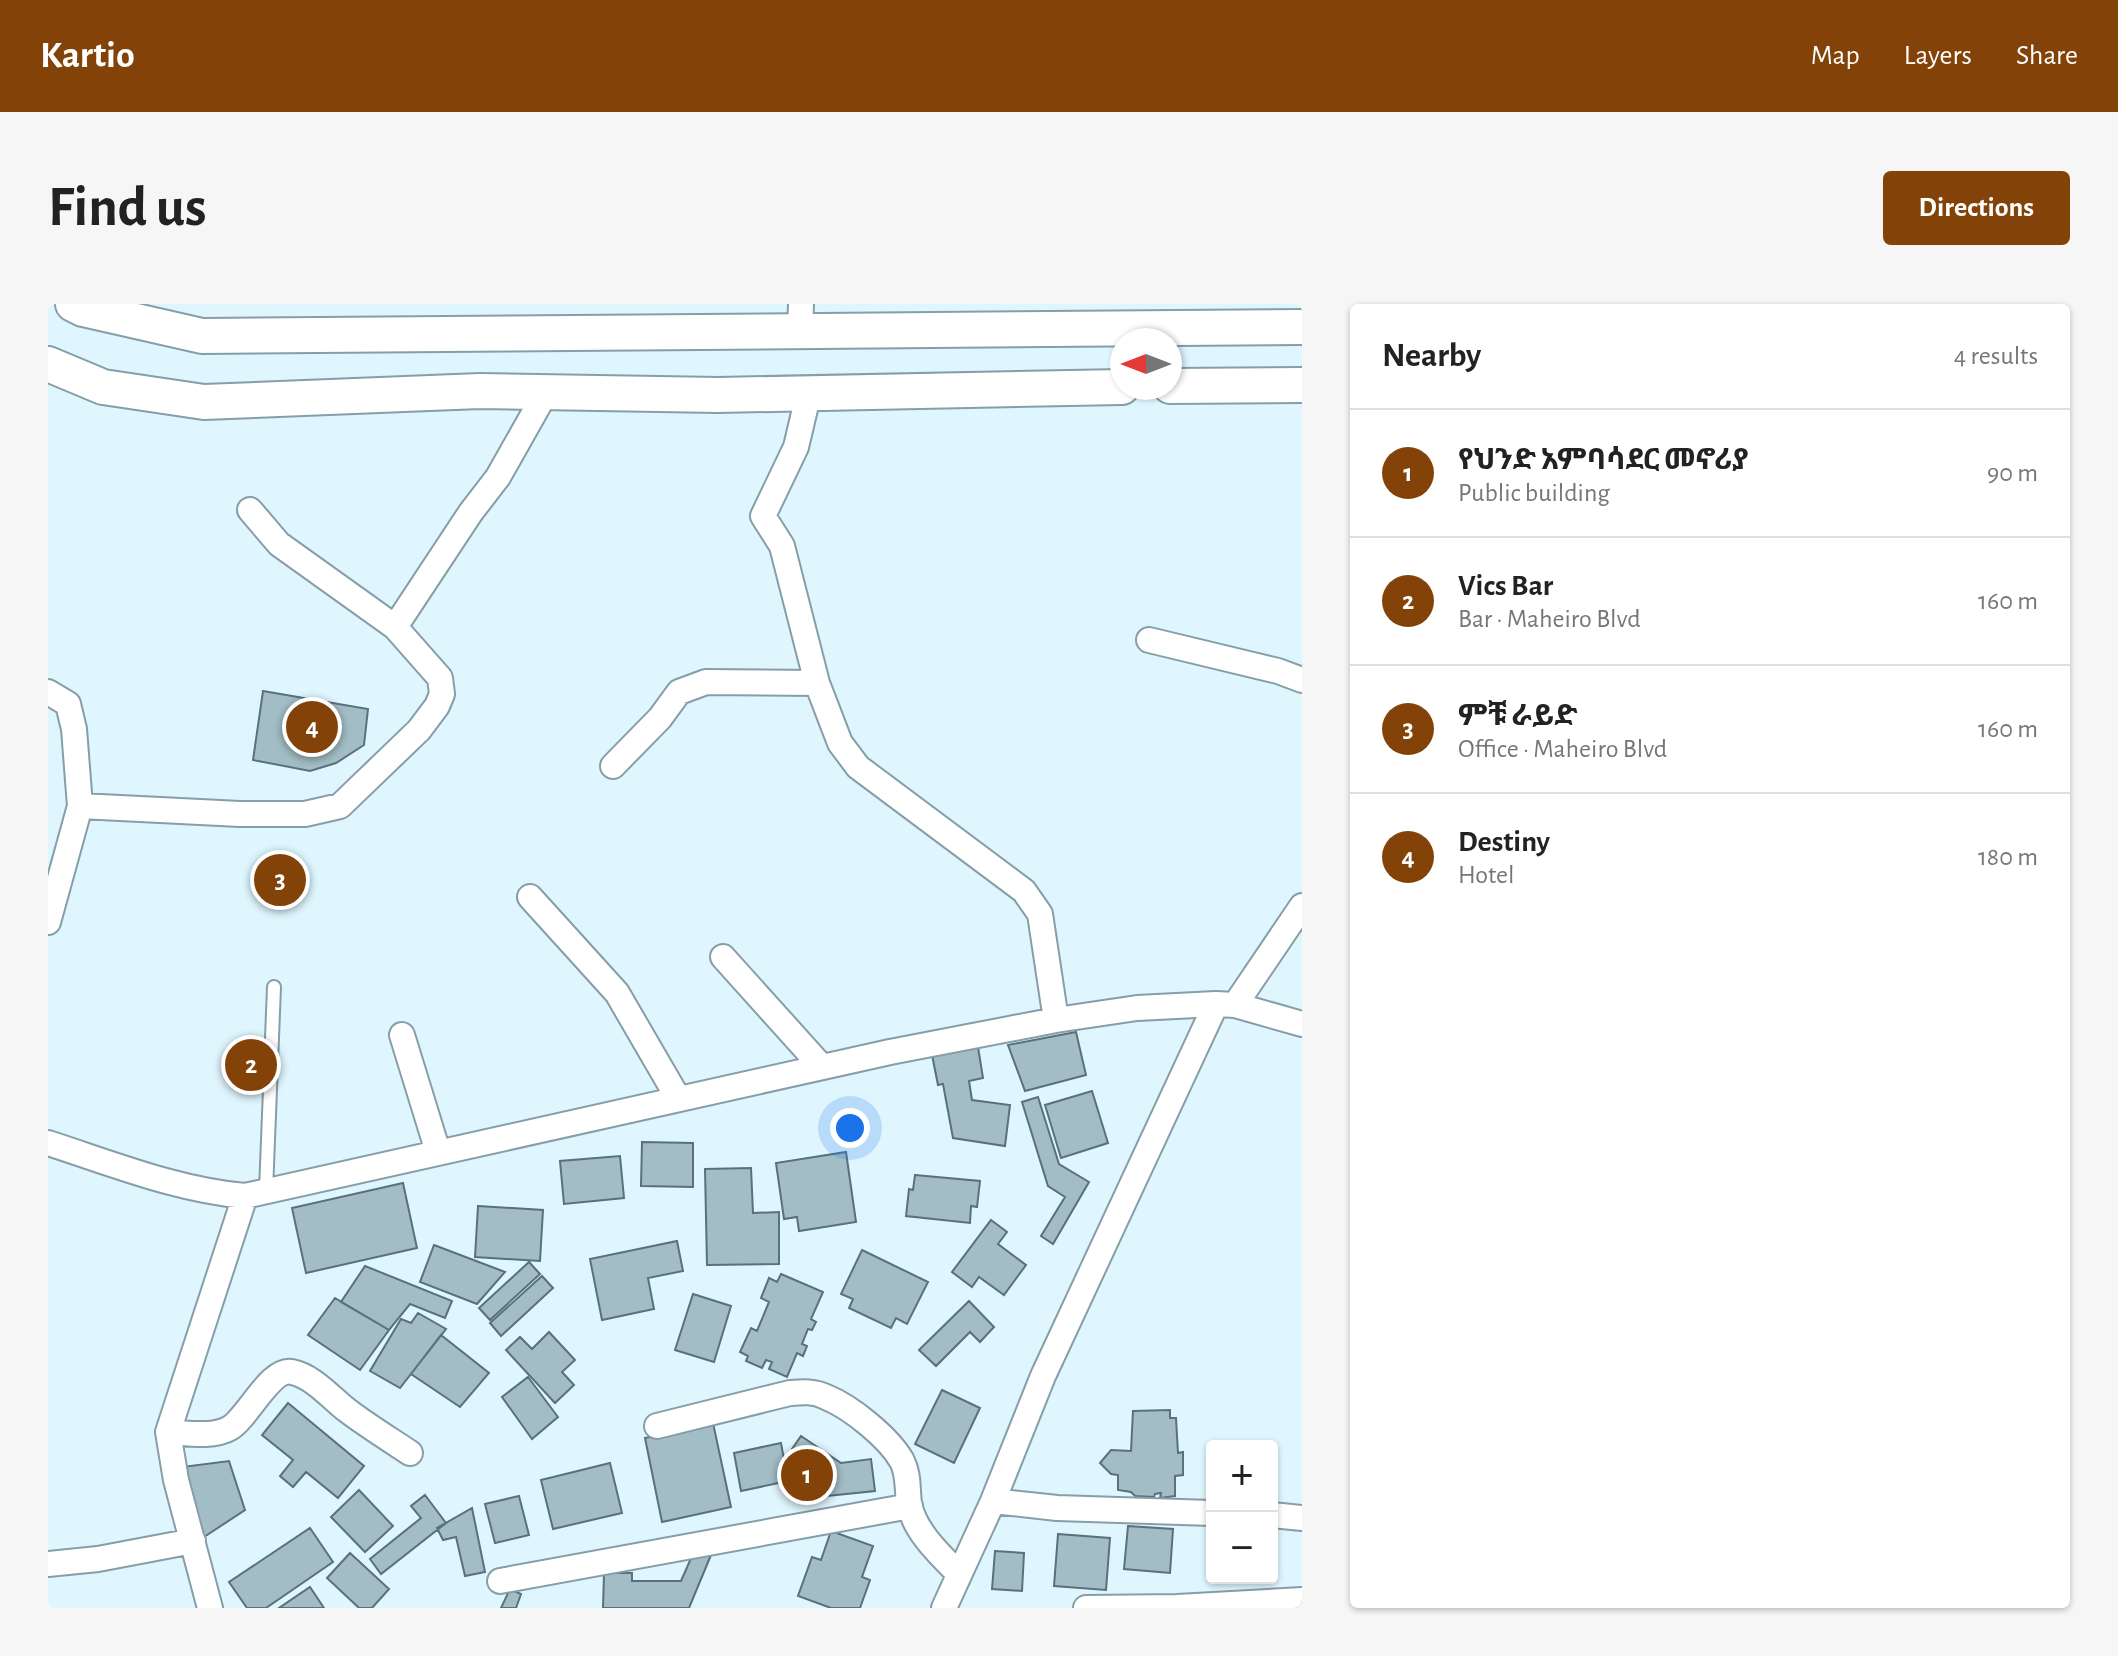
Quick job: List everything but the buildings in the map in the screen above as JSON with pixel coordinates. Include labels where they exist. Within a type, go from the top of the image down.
[{"type":"main road","points":[[73,304],[83,309],[202,336],[801,318],[1302,327]]},
{"type":"main road","points":[[48,364],[103,387],[204,402],[480,391],[718,395],[1110,387]]},
{"type":"main road","points":[[1182,386],[1302,385]]},
{"type":"street","points":[[395,627],[471,512],[498,477],[546,392]]},
{"type":"street","points":[[809,392],[796,447],[763,516],[782,546],[817,683],[840,743],[858,767],[1024,891],[1040,914],[1056,1020]]},
{"type":"street","points":[[80,806],[305,814],[340,806],[419,730],[442,694],[440,678],[395,627],[279,544],[250,510]]},
{"type":"street","points":[[1149,640],[1278,671],[1302,680]]},
{"type":"street","points":[[613,766],[660,718],[679,692],[706,682],[817,683]]},
{"type":"street","points":[[48,692],[68,704],[74,729],[80,806],[48,922]]},
{"type":"street","points":[[530,897],[617,993],[678,1098]]},
{"type":"street","points":[[944,1608],[993,1501],[1043,1376],[1225,1004],[1302,906]]},
{"type":"street","points":[[723,957],[822,1067]]},
{"type":"street","points":[[48,1143],[211,1193],[256,1193],[678,1098],[1056,1020],[1137,1008],[1225,1004],[1302,1024]]},
{"type":"street","points":[[402,1035],[438,1152]]},
{"type":"street","points":[[210,1608],[176,1480],[168,1432],[256,1193]]},
{"type":"street","points":[[168,1432],[228,1430],[244,1416],[273,1379],[292,1371],[410,1453]]},
{"type":"street","points":[[657,1426],[790,1393],[810,1392],[828,1397],[886,1439],[902,1462],[909,1482],[910,1506],[925,1538],[959,1574]]},
{"type":"street","points":[[993,1501],[1057,1508],[1206,1513]]},
{"type":"street","points":[[500,1581],[910,1506]]},
{"type":"street","points":[[1278,1516],[1302,1518]]},
{"type":"street","points":[[48,1564],[98,1559],[193,1541]]},
{"type":"street","points":[[1086,1608],[1302,1600]]},
{"type":"lane","points":[[256,1193],[274,987]]},
{"type":"place","name":"Destiny","points":[[312,727]]},
{"type":"place","name":"ምቹ ራይድ","points":[[280,880]]},
{"type":"place","name":"Vics Bar","points":[[251,1065]]},
{"type":"place","name":"የህንድ አምባሳደር መኖሪያ","points":[[807,1475]]}]
